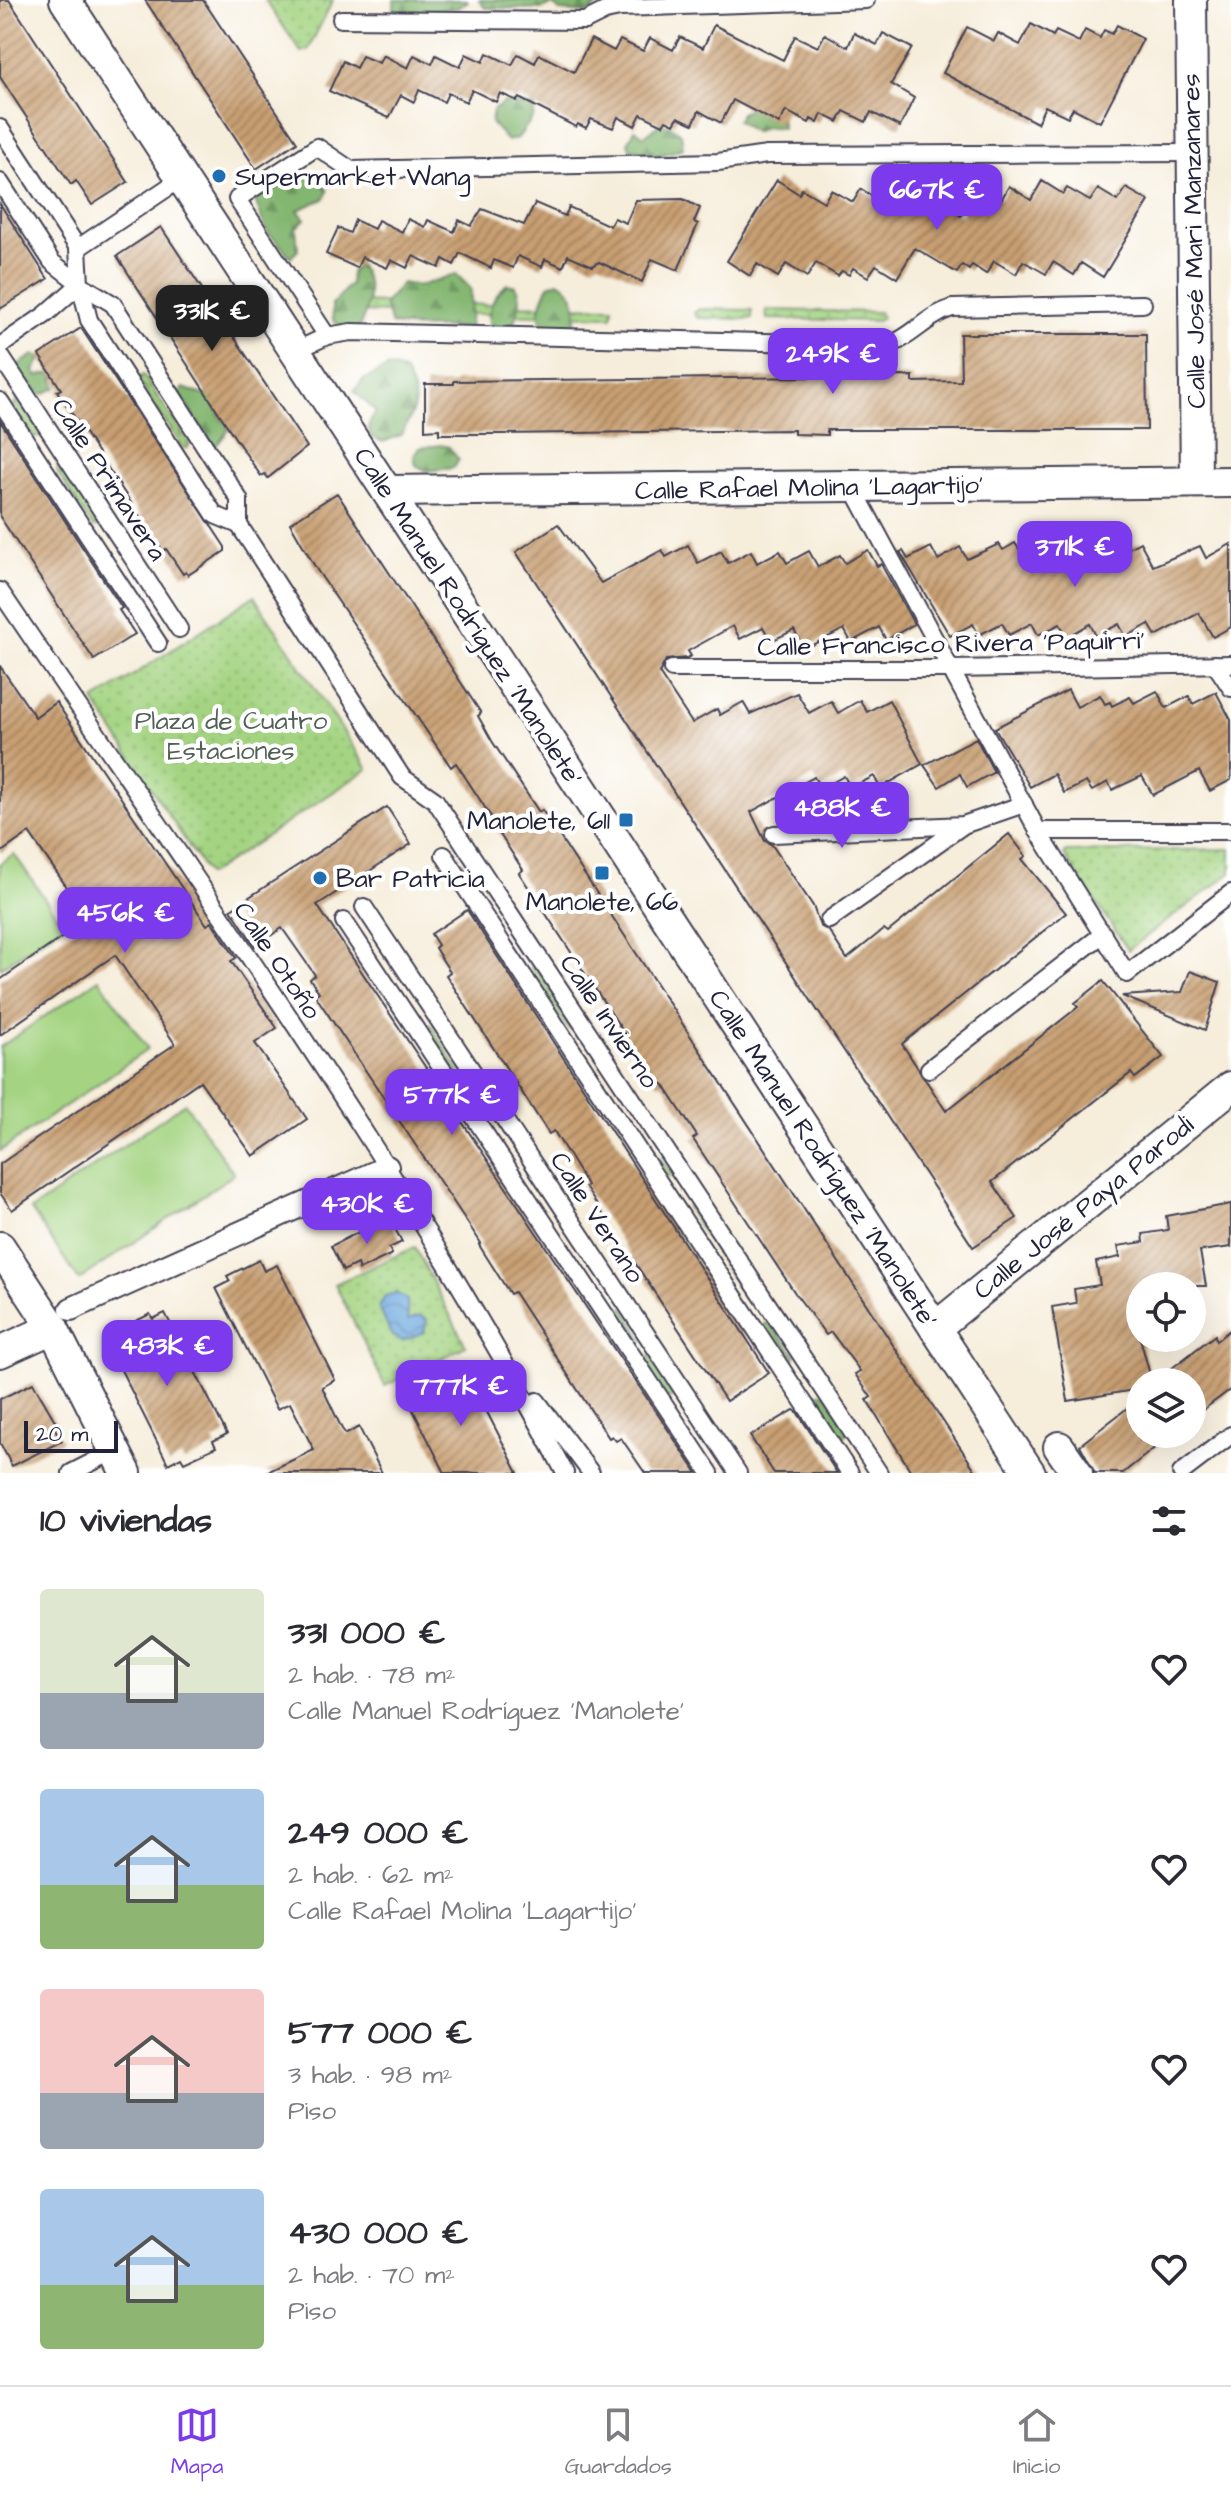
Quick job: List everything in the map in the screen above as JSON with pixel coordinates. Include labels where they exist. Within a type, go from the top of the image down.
[{"type":"street","name":"Calle Manuel Rodríguez 'Manolete'","points":[[65,0],[1030,1473]]},
{"type":"street","name":"Calle José Mari Manzanares","points":[[1191,0],[1196,482]]},
{"type":"street","name":"Calle Rafael Molina 'Lagartijo'","points":[[387,491],[1231,482]]},
{"type":"street","name":"Calle José Paya Parodi","points":[[935,1328],[1231,1087]]},
{"type":"street","points":[[0,1352],[62,1318],[387,1167]]},
{"type":"street","points":[[0,1247],[62,1318],[120,1462]]},
{"type":"street","points":[[1059,1447],[1077,1473]]},
{"type":"lane","points":[[341,19],[585,21],[620,8],[866,0]]},
{"type":"lane","name":"Calle Invierno","points":[[0,128],[78,248],[80,284],[89,320],[215,515],[239,525]]},
{"type":"lane","points":[[327,336],[237,199],[317,147],[351,170],[718,162],[767,155],[1192,153]]},
{"type":"lane","points":[[78,248],[182,178]]},
{"type":"lane","name":"Calle Invierno","points":[[0,182],[52,262],[113,304],[239,499],[239,525],[402,777],[435,800],[879,1473]]},
{"type":"lane","points":[[0,346],[45,315],[80,284]]},
{"type":"lane","points":[[295,351],[327,336],[351,332],[890,345],[913,334],[934,314],[952,308],[1143,304]]},
{"type":"lane","name":"Calle Primavera","points":[[0,355],[179,629]]},
{"type":"lane","name":"Calle Primavera","points":[[0,401],[158,643]]},
{"type":"lane","points":[[852,486],[1038,831],[1127,974],[1231,893]]},
{"type":"lane","name":"Calle Otoño","points":[[0,591],[387,1167],[507,1362],[565,1473]]},
{"type":"lane","points":[[1223,664],[1231,688]]},
{"type":"lane","name":"Calle Francisco Rivera 'Paquirri'","points":[[672,669],[950,669],[1223,664]]},
{"type":"lane","points":[[774,834],[963,825],[1024,804]]},
{"type":"lane","points":[[829,920],[963,825]]},
{"type":"lane","points":[[1038,831],[1231,831]]},
{"type":"lane","name":"Calle Invierno","points":[[444,855],[850,1473]]},
{"type":"lane","name":"Calle Verano","points":[[364,907],[738,1473]]},
{"type":"lane","name":"Calle Verano","points":[[344,921],[710,1473]]},
{"type":"lane","points":[[929,1069],[1103,934]]},
{"type":"lane","name":"Calle Otoño","points":[[507,1362],[591,1473]]},
{"type":"lane","points":[[1181,1473],[1231,1435]]},
{"type":"lane","points":[[71,1473],[120,1462]]},
{"type":"green space","points":[[265,0],[333,0],[308,50],[301,52]]},
{"type":"green space","points":[[394,0],[468,1],[457,8],[400,12],[394,9]]},
{"type":"green space","points":[[479,0],[605,0],[588,13],[560,11],[553,5],[541,9],[485,8]]},
{"type":"green space","points":[[505,102],[535,107],[533,117],[518,138],[507,141],[491,123],[493,110]]},
{"type":"green space","points":[[751,108],[782,122],[782,128],[765,127],[754,132],[737,121],[741,113]]},
{"type":"green space","points":[[660,124],[671,126],[681,133],[683,148],[662,155],[630,149],[628,143],[635,129],[644,136]]},
{"type":"green space","points":[[308,171],[316,174],[328,191],[324,199],[298,210],[305,219],[296,228],[298,250],[291,257],[266,230],[255,200],[268,187],[277,188],[287,178],[295,178]]},
{"type":"green space","points":[[358,265],[367,281],[368,298],[357,331],[344,329],[333,320],[332,305],[350,284],[351,272]]},
{"type":"green space","points":[[456,274],[471,289],[470,327],[417,328],[391,324],[384,304],[402,283],[420,286]]},
{"type":"green space","points":[[559,281],[570,290],[576,308],[574,329],[565,335],[546,327],[540,316],[549,285]]},
{"type":"green space","points":[[507,284],[516,286],[520,297],[511,331],[490,330],[491,305]]},
{"type":"green space","points":[[343,302],[613,307],[612,316],[343,312]]},
{"type":"green space","points":[[699,309],[752,310],[752,319],[698,318],[694,313]]},
{"type":"green space","points":[[766,310],[879,312],[882,318],[878,321],[767,319]]},
{"type":"green space","points":[[34,355],[41,359],[34,371],[38,376],[52,373],[56,388],[43,394],[26,383],[19,370],[18,365]]},
{"type":"green space","points":[[389,367],[404,371],[413,390],[414,404],[401,435],[383,442],[371,437],[368,426],[376,412],[354,391],[363,380]]},
{"type":"green space","points":[[143,375],[189,444],[188,448],[183,448],[138,379]]},
{"type":"green space","points":[[183,388],[213,398],[228,431],[215,447],[179,394]]},
{"type":"green space","points":[[17,400],[41,437],[34,437],[14,406]]},
{"type":"green space","points":[[449,447],[459,460],[453,468],[427,471],[416,465],[414,456],[420,448]]},
{"type":"green space","points":[[58,465],[63,467],[100,523],[98,527],[93,527],[57,472]]},
{"type":"green space","name":"Plaza de Cuatro Estaciones","points":[[254,596],[368,769],[208,875],[94,701]]},
{"type":"green space","points":[[1231,849],[1231,873],[1128,950],[1064,855],[1066,852]]},
{"type":"green space","points":[[14,854],[63,925],[0,968],[0,863]]},
{"type":"green space","points":[[532,966],[536,967],[574,1030],[568,1029],[531,970]]},
{"type":"green space","points":[[99,979],[148,1049],[0,1151],[0,1047]]},
{"type":"green space","points":[[431,1025],[469,1088],[464,1087],[426,1028]]},
{"type":"green space","points":[[185,1103],[234,1174],[79,1280],[31,1210]]},
{"type":"green space","points":[[649,1145],[671,1172],[671,1177],[664,1175],[647,1149]]},
{"type":"green space","points":[[689,1204],[693,1205],[746,1286],[746,1291],[739,1289],[687,1208]]},
{"type":"green space","points":[[415,1247],[466,1346],[385,1386],[335,1284]]},
{"type":"green space","points":[[617,1307],[625,1308],[643,1340],[637,1348],[609,1312]]},
{"type":"green space","points":[[768,1321],[796,1355],[791,1363],[776,1362],[762,1327]]},
{"type":"green space","points":[[656,1355],[677,1389],[673,1398],[663,1399],[645,1365],[649,1356]]},
{"type":"green space","points":[[814,1393],[826,1393],[850,1430],[844,1437],[830,1436],[806,1401]]},
{"type":"water","points":[[396,1293],[407,1300],[408,1320],[420,1316],[427,1319],[424,1332],[402,1341],[392,1336],[379,1308],[385,1296]]},
{"type":"building","points":[[0,0],[9,0],[128,182],[92,205],[76,181],[71,185],[0,77]]},
{"type":"building","points":[[145,0],[203,0],[297,142],[256,169]]},
{"type":"building","points":[[1031,24],[1053,36],[1056,31],[1079,42],[1085,30],[1100,38],[1104,30],[1112,34],[1117,25],[1143,39],[1100,122],[1073,108],[1068,117],[1045,106],[1037,123],[943,73],[967,27],[994,41],[998,33],[1020,45]]},
{"type":"building","points":[[714,25],[783,60],[795,36],[818,47],[825,34],[848,47],[854,33],[877,45],[883,33],[912,48],[891,84],[914,98],[900,127],[871,112],[866,122],[844,111],[838,122],[822,114],[818,123],[811,119],[809,123],[786,111],[779,124],[733,100],[721,123],[699,111],[693,124],[678,117],[674,124],[666,120],[663,125],[641,114],[635,126],[618,117],[613,128],[591,119],[586,128],[578,124],[576,127],[519,98],[517,101],[500,93],[496,102],[472,90],[466,102],[448,93],[444,102],[419,90],[414,102],[401,95],[389,118],[329,91],[343,61],[356,68],[362,56],[379,63],[383,55],[408,68],[414,55],[432,64],[436,55],[460,67],[466,54],[483,62],[487,53],[512,65],[518,54],[535,63],[539,54],[574,72],[591,39],[614,51],[620,40],[643,51],[650,38],[673,50],[680,37],[703,48]]},
{"type":"building","points":[[777,180],[799,194],[802,189],[824,202],[831,190],[853,202],[861,189],[883,203],[890,191],[912,205],[920,191],[961,216],[979,186],[1001,200],[1009,186],[1031,200],[1042,181],[1063,194],[1067,188],[1090,201],[1098,189],[1118,201],[1126,188],[1149,201],[1103,277],[1081,263],[1074,275],[1053,262],[1046,274],[1023,261],[1016,274],[994,261],[986,274],[972,265],[969,270],[962,265],[957,273],[915,248],[897,278],[876,265],[868,277],[853,268],[849,275],[842,271],[838,276],[816,263],[807,277],[786,264],[778,277],[757,264],[750,276],[727,261]]},
{"type":"building","points":[[683,199],[700,208],[694,222],[698,224],[678,270],[652,259],[642,282],[599,262],[593,266],[568,255],[563,267],[545,259],[542,267],[518,256],[513,268],[494,260],[491,268],[460,253],[454,265],[443,259],[439,268],[413,256],[407,268],[391,260],[387,268],[362,257],[357,268],[326,254],[338,228],[350,233],[355,220],[374,229],[378,220],[402,232],[408,219],[425,227],[428,220],[454,232],[459,220],[471,226],[482,209],[524,225],[535,203],[565,216],[569,207],[610,226],[614,218],[626,223],[636,200]]},
{"type":"building","points":[[0,204],[48,279],[0,309]]},
{"type":"building","points":[[161,227],[307,447],[268,478],[265,474],[261,476],[237,441],[117,256]]},
{"type":"building","points":[[81,328],[225,547],[225,551],[188,575],[186,572],[183,574],[166,549],[163,551],[57,391],[61,389],[39,355]]},
{"type":"building","points":[[960,334],[1146,334],[1147,430],[827,430],[827,435],[794,434],[794,430],[439,434],[439,429],[425,430],[425,384],[454,384],[454,381],[913,376],[913,382],[961,381]]},
{"type":"building","points":[[0,421],[122,608],[119,610],[135,634],[94,660],[0,517]]},
{"type":"building","points":[[337,493],[481,713],[478,716],[492,741],[539,812],[542,810],[558,834],[977,1473],[912,1473],[867,1400],[871,1397],[855,1374],[860,1371],[831,1332],[826,1335],[795,1293],[693,1139],[697,1136],[663,1084],[657,1083],[519,873],[523,870],[456,763],[451,767],[317,570],[290,523]]},
{"type":"building","points":[[558,524],[601,583],[662,550],[666,557],[688,545],[698,563],[721,551],[728,563],[751,551],[757,563],[780,551],[787,563],[809,551],[818,567],[840,555],[845,563],[868,550],[877,566],[881,564],[914,624],[886,640],[879,627],[851,642],[844,629],[804,649],[794,630],[771,641],[763,627],[740,639],[733,626],[688,651],[691,656],[666,660],[659,673],[692,723],[717,709],[720,715],[743,702],[750,714],[797,693],[809,713],[831,701],[838,713],[860,700],[867,712],[889,700],[922,764],[880,788],[874,776],[851,788],[844,776],[821,789],[814,777],[751,812],[765,841],[772,845],[813,906],[820,926],[829,931],[847,959],[884,929],[888,932],[1009,834],[1026,856],[1022,859],[1066,913],[902,1044],[946,1111],[1078,1007],[1075,1003],[1103,981],[1163,1057],[1135,1078],[1131,1073],[992,1182],[1017,1218],[973,1247],[516,552]]},
{"type":"building","points":[[1140,542],[1153,566],[1200,546],[1206,558],[1231,544],[1231,627],[1213,637],[1199,613],[1156,636],[1149,624],[1126,637],[1119,624],[1096,636],[1090,624],[1067,637],[1060,624],[1038,635],[1032,623],[1009,635],[1002,623],[979,635],[973,624],[950,636],[900,552],[903,551],[908,559],[931,547],[938,560],[960,547],[967,559],[999,544],[1003,550],[1015,543],[1019,549],[1029,543],[1035,555],[1048,548],[1053,556],[1061,551],[1064,556],[1077,548],[1079,552],[1090,547],[1092,551],[1105,543],[1112,557]]},
{"type":"building","points":[[0,666],[35,717],[56,702],[207,925],[212,922],[236,958],[231,961],[277,1028],[255,1043],[307,1119],[253,1156],[200,1081],[12,1210],[0,1193],[0,1164],[175,1044],[115,955],[0,1035],[0,980],[89,919],[29,833],[0,853]]},
{"type":"building","points":[[1068,690],[1077,707],[1100,695],[1105,704],[1110,702],[1112,706],[1130,697],[1134,703],[1157,691],[1166,708],[1189,696],[1193,704],[1216,692],[1231,720],[1231,780],[1210,791],[1199,771],[1153,795],[1142,776],[1112,790],[1108,782],[1092,791],[1086,782],[1064,793],[1054,774],[1030,787],[995,728]]},
{"type":"building","points":[[976,738],[994,772],[967,787],[960,774],[939,787],[924,765]]},
{"type":"building","points":[[387,807],[411,844],[317,905],[697,1473],[645,1473],[621,1438],[616,1441],[612,1436],[609,1438],[514,1292],[510,1294],[479,1245],[481,1243],[315,995],[319,992],[310,979],[315,975],[282,928],[255,946],[231,909]]},
{"type":"building","points":[[467,910],[769,1373],[726,1401],[585,1187],[587,1185],[554,1131],[549,1134],[446,975],[450,972],[435,948],[438,945],[431,934]]},
{"type":"building","points":[[1190,971],[1220,982],[1205,1030],[1122,996],[1182,992]]},
{"type":"building","points":[[1231,1204],[1231,1247],[1200,1251],[1204,1272],[1126,1272],[1126,1352],[1144,1352],[1148,1368],[1126,1368],[1126,1391],[1068,1401],[1052,1307],[1076,1303],[1074,1289],[1100,1285],[1096,1262],[1120,1257],[1118,1246],[1144,1242],[1143,1234],[1168,1230],[1166,1216]]},
{"type":"building","points":[[389,1217],[402,1242],[389,1248],[392,1254],[359,1270],[357,1264],[343,1271],[331,1246]]},
{"type":"building","points":[[259,1260],[264,1271],[277,1265],[335,1380],[322,1387],[342,1429],[346,1434],[359,1427],[382,1473],[265,1473],[314,1450],[290,1403],[277,1409],[216,1288],[230,1281],[227,1276]]},
{"type":"building","points":[[165,1313],[227,1434],[213,1441],[216,1447],[184,1462],[181,1457],[168,1464],[107,1342],[120,1335],[118,1330],[150,1314],[153,1319]]},
{"type":"building","points":[[1231,1329],[1231,1389],[1206,1408],[1206,1368],[1172,1368],[1193,1352],[1206,1352],[1206,1342],[1215,1335],[1216,1341]]},
{"type":"building","points":[[467,1373],[518,1473],[445,1473],[409,1402],[422,1395],[420,1390],[451,1374],[454,1380]]},
{"type":"building","points":[[33,1383],[58,1426],[55,1428],[62,1441],[12,1466],[0,1443],[0,1399]]},
{"type":"building","points":[[1126,1409],[1126,1448],[1154,1448],[1123,1473],[1095,1473],[1080,1445]]},
{"type":"building","points":[[794,1410],[837,1473],[774,1473],[750,1436]]},
{"type":"place","name":"Supermarket Wang","points":[[219,176]]},
{"type":"place","name":"Manolete, 611","points":[[626,820]]},
{"type":"place","name":"Manolete, 66","points":[[602,873]]},
{"type":"place","name":"Bar Patricia","points":[[320,878]]}]
